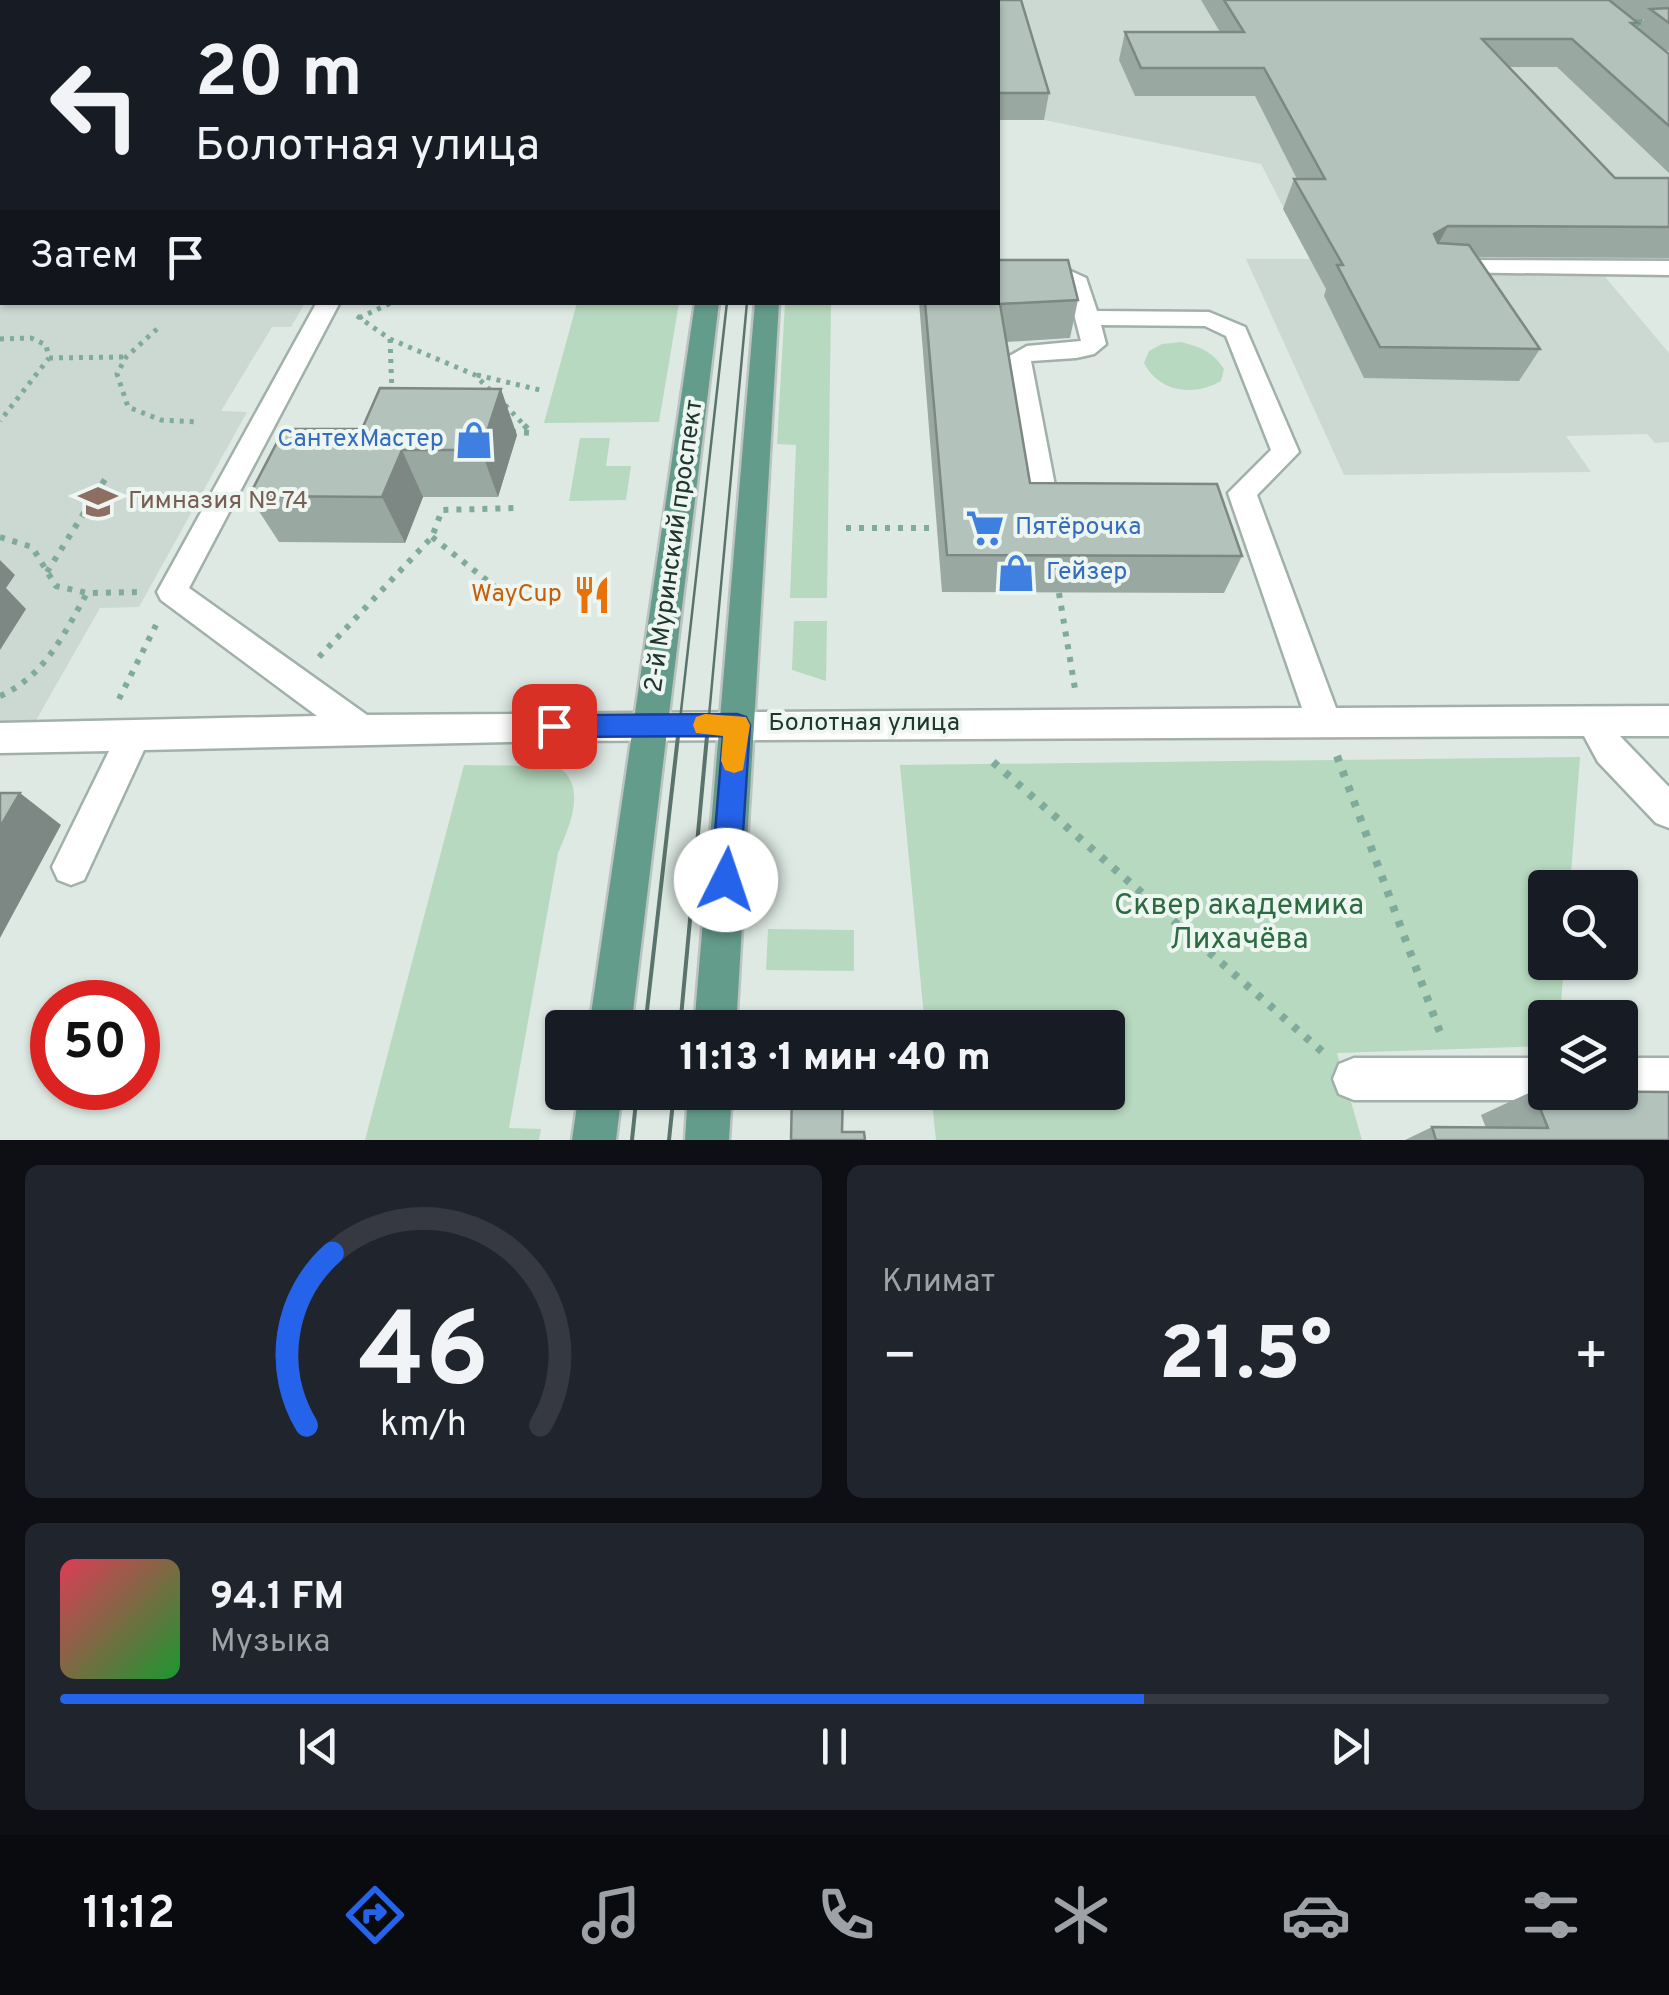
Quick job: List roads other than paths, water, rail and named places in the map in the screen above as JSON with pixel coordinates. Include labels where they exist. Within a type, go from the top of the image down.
[{"type":"main road","name":"2-й Муринский проспект","points":[[612,1010],[708,305]]},
{"type":"main road","points":[[716,1010],[766,305]]},
{"type":"main road","points":[[594,1140],[598,1110]]},
{"type":"main road","points":[[706,1140],[708,1110]]},
{"type":"street","points":[[1432,267],[1669,268]]},
{"type":"street","points":[[1000,269],[1051,269],[1078,283],[1094,344],[1085,350],[1028,350],[1018,358],[1043,497],[1058,507],[1096,507]]},
{"type":"street","points":[[340,306],[172,592],[361,730]]},
{"type":"street","points":[[1087,318],[1209,318],[1236,332],[1285,452],[1242,493],[1238,508],[1324,722]]},
{"type":"street","points":[[1593,721],[1610,752],[1669,811]]},
{"type":"street","name":"Болотная улица","points":[[0,738],[737,725],[1669,721]]},
{"type":"street","points":[[71,867],[118,735]]},
{"type":"street","points":[[1354,1079],[1528,1079]]},
{"type":"street","points":[[1638,1079],[1669,1079]]},
{"type":"tram line","points":[[678,738],[727,305]]},
{"type":"tram line","points":[[707,738],[747,305]]},
{"type":"tram line","points":[[647,1010],[678,736]]},
{"type":"tram line","points":[[682,1010],[707,736]]},
{"type":"tram line","points":[[632,1140],[635,1110]]},
{"type":"tram line","points":[[669,1140],[672,1110]]},
{"type":"place","name":"СантехМастер","points":[[474,440]]},
{"type":"place","name":"Гимназия № 74","points":[[98,502]]},
{"type":"place","name":"Пятёрочка","points":[[985,528]]},
{"type":"place","name":"Гейзер","points":[[1016,573]]},
{"type":"place","name":"WayCup","points":[[592,595]]},
{"type":"park label","name":"Сквер академика Лихачёва","points":[[1239,923]]}]
